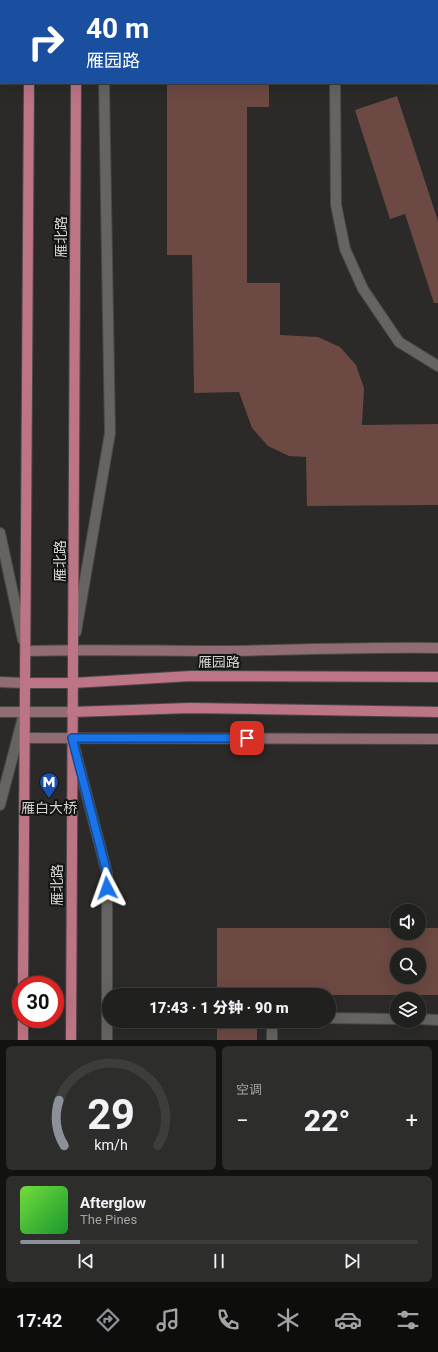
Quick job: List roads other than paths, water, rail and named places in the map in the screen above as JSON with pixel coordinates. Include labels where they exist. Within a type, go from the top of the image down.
[{"type":"main road","points":[[23,976],[29,84]]},
{"type":"main road","name":"雁北路","points":[[71,1040],[76,84]]},
{"type":"main road","name":"雁园路","points":[[26,651],[223,650],[384,647],[438,648]]},
{"type":"main road","name":"雁园路","points":[[0,682],[73,682],[191,676],[438,677]]},
{"type":"main road","points":[[0,712],[72,712],[190,708],[438,712]]},
{"type":"main road","points":[[24,738],[438,739]]},
{"type":"main road","points":[[23,1028],[23,1040]]},
{"type":"street","points":[[73,650],[110,434],[104,84]]},
{"type":"street","points":[[335,84],[336,205],[345,249],[363,289],[399,342],[438,366]]},
{"type":"street","points":[[0,533],[26,651]]},
{"type":"street","points":[[0,805],[25,711]]},
{"type":"street","points":[[72,738],[107,873],[107,1040]]},
{"type":"street","points":[[336,1018],[390,1019]]},
{"type":"street","points":[[426,1019],[438,1020]]},
{"type":"street","points":[[272,1028],[272,1040]]},
{"type":"place","name":"雁白大桥","points":[[49,799]]}]
